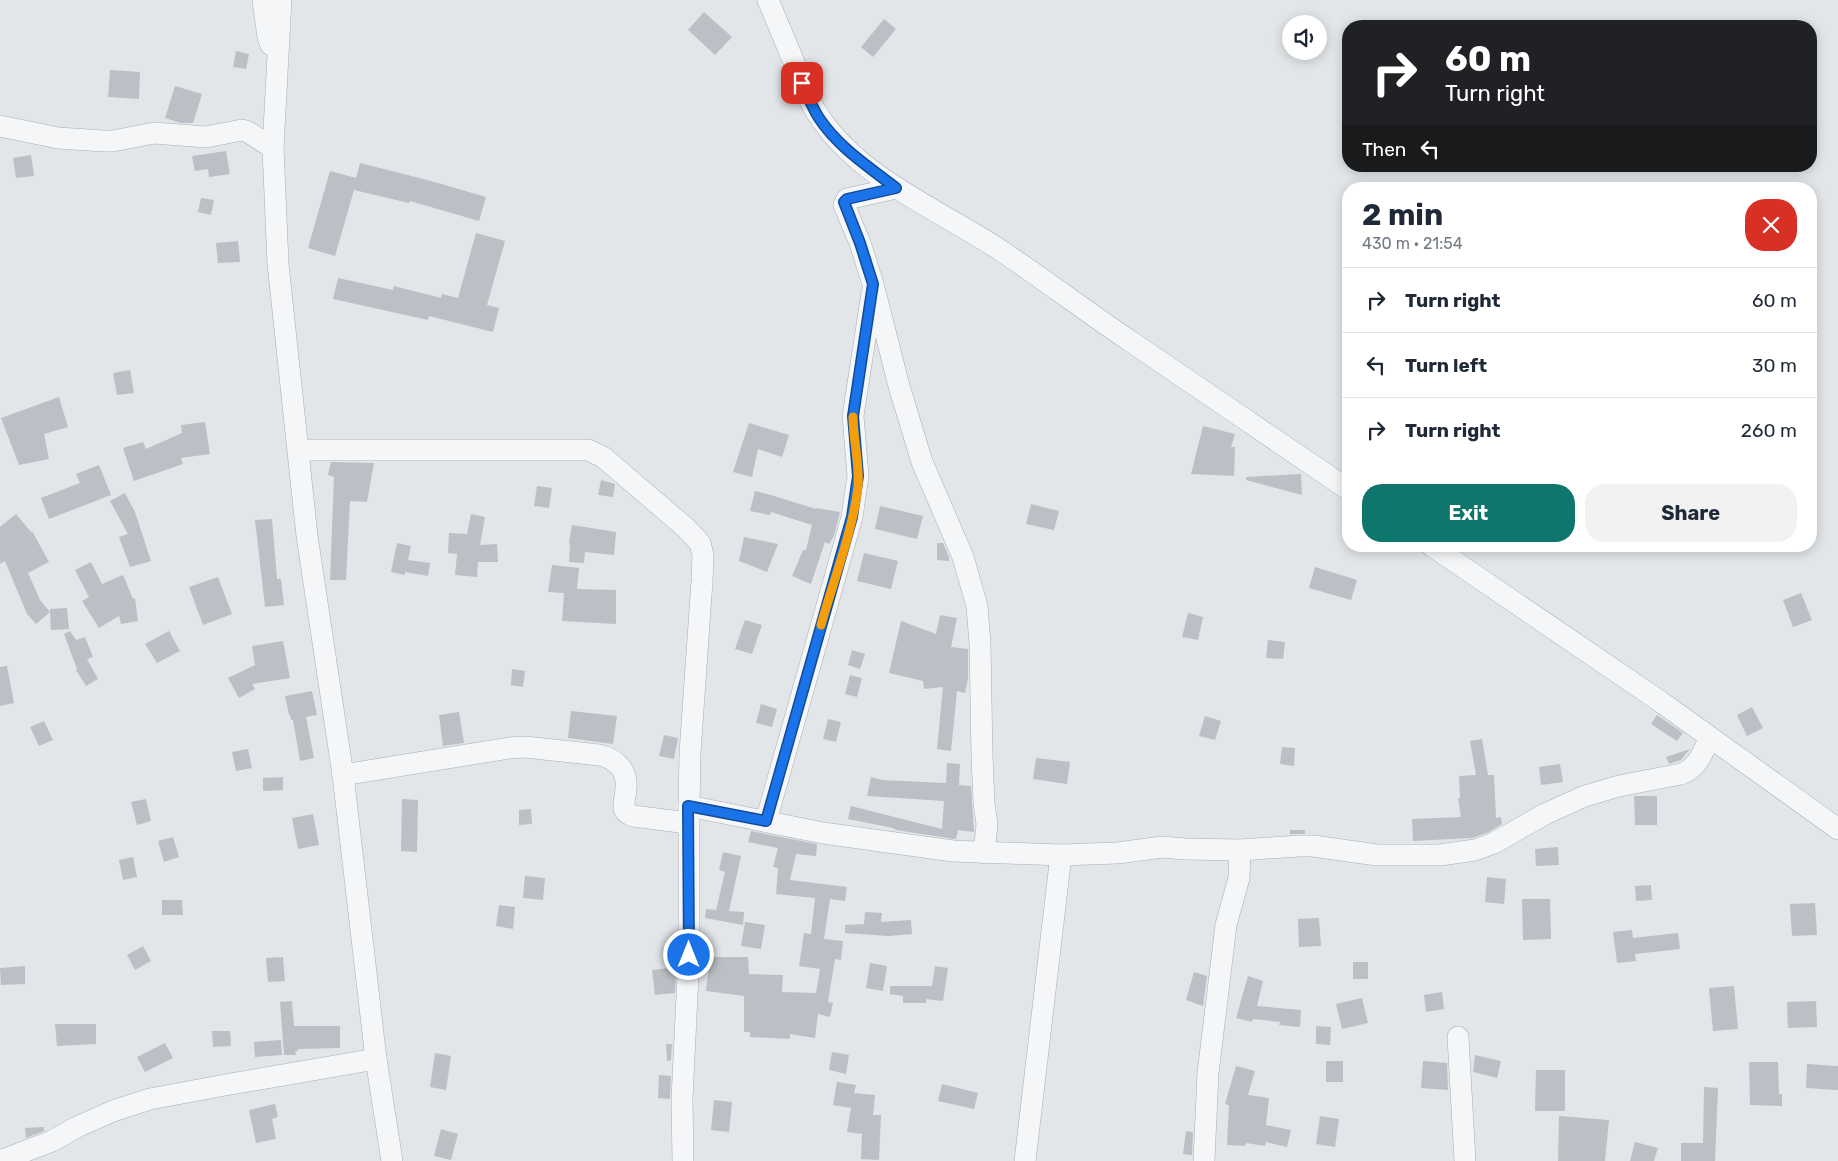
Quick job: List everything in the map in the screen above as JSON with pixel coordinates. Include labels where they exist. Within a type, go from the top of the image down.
[{"type":"street","points":[[263,0],[268,37],[277,56]]},
{"type":"street","points":[[281,0],[273,148],[278,264],[307,536],[342,775],[376,1059],[392,1161]]},
{"type":"street","points":[[768,0],[819,119],[850,152],[896,188],[1001,250],[1342,485]]},
{"type":"street","points":[[0,126],[58,138],[104,141],[154,133],[206,137],[242,130],[273,148]]},
{"type":"street","points":[[896,188],[847,199],[844,202],[873,284],[899,386],[922,462],[963,557],[977,606],[980,644],[982,765],[987,824],[984,853]]},
{"type":"street","points":[[766,821],[852,517],[858,476],[853,416],[873,284]]},
{"type":"street","points":[[299,450],[588,450],[603,457],[686,528],[700,543],[703,555],[688,815],[688,996],[682,1099],[683,1161]]},
{"type":"street","points":[[1441,552],[1838,829]]},
{"type":"street","points":[[342,775],[525,747],[598,755],[616,761],[624,772],[626,785],[624,807],[626,812],[633,816],[688,815],[766,821],[823,833],[953,851],[984,853],[1061,855],[1118,853],[1162,847],[1240,850],[1313,846],[1377,855],[1440,855],[1475,850],[1585,796],[1619,786],[1681,774],[1691,770],[1696,766],[1710,738]]},
{"type":"street","points":[[1204,1161],[1208,1073],[1226,924],[1239,878],[1240,850]]},
{"type":"street","points":[[1026,1161],[1061,855]]},
{"type":"street","points":[[1458,1037],[1465,1161]]},
{"type":"street","points":[[0,1161],[52,1141],[77,1127],[113,1112],[150,1100],[376,1059]]},
{"type":"building","points":[[704,12],[732,37],[715,55],[688,30]]},
{"type":"building","points":[[884,19],[896,29],[873,57],[861,47]]},
{"type":"building","points":[[236,51],[249,54],[246,69],[233,67]]},
{"type":"building","points":[[110,70],[140,72],[139,99],[108,97]]},
{"type":"building","points":[[175,86],[202,94],[193,123],[181,123],[165,118]]},
{"type":"building","points":[[226,151],[230,174],[209,177],[208,169],[195,171],[192,156]]},
{"type":"building","points":[[31,155],[34,176],[16,178],[13,158]]},
{"type":"building","points":[[360,163],[486,197],[479,221],[410,201],[409,203],[354,190],[335,256],[308,248],[330,171],[356,178]]},
{"type":"building","points":[[201,198],[214,200],[211,215],[198,212]]},
{"type":"building","points":[[476,233],[505,241],[487,305],[499,308],[493,332],[429,316],[428,320],[333,299],[338,278],[393,290],[394,286],[441,298],[442,294],[458,298]]},
{"type":"building","points":[[238,241],[240,262],[218,263],[216,243]]},
{"type":"building","points":[[130,370],[134,393],[117,395],[113,373]]},
{"type":"building","points":[[59,397],[68,427],[44,434],[49,459],[19,465],[1,418]]},
{"type":"building","points":[[205,422],[210,454],[181,458],[183,464],[134,481],[123,448],[143,442],[146,449],[182,433],[181,425]]},
{"type":"building","points":[[749,423],[789,435],[782,457],[758,449],[752,477],[733,472]]},
{"type":"building","points":[[1203,426],[1235,434],[1231,447],[1235,447],[1234,476],[1191,474]]},
{"type":"building","points":[[331,462],[374,463],[367,502],[350,501],[346,580],[330,580],[334,477],[328,475]]},
{"type":"building","points":[[99,465],[111,495],[49,519],[41,498],[80,483],[76,474]]},
{"type":"building","points":[[1301,474],[1302,495],[1246,480],[1246,477]]},
{"type":"building","points":[[601,480],[615,484],[613,497],[598,495]]},
{"type":"building","points":[[537,486],[552,488],[549,508],[534,506]]},
{"type":"building","points":[[755,491],[816,509],[840,512],[834,536],[829,544],[825,542],[811,584],[792,576],[803,550],[806,550],[812,525],[771,512],[770,515],[750,511]]},
{"type":"building","points":[[125,493],[135,512],[151,561],[130,567],[119,537],[128,534],[110,501]]},
{"type":"building","points":[[1031,504],[1059,511],[1054,530],[1026,524]]},
{"type":"building","points":[[880,506],[923,516],[917,539],[875,529]]},
{"type":"building","points":[[16,514],[32,531],[49,562],[28,573],[40,600],[50,612],[36,624],[27,614],[5,561],[0,564],[0,527]]},
{"type":"building","points":[[471,514],[485,517],[480,545],[497,544],[498,562],[478,562],[477,577],[455,575],[457,554],[448,553],[449,533],[467,534]]},
{"type":"building","points":[[272,519],[277,579],[281,579],[284,605],[265,607],[255,520]]},
{"type":"building","points":[[572,525],[616,532],[614,555],[585,552],[584,563],[569,562],[569,543]]},
{"type":"building","points":[[744,537],[778,544],[767,572],[739,561]]},
{"type":"building","points":[[397,543],[411,546],[408,560],[430,563],[428,576],[405,572],[405,575],[391,572]]},
{"type":"building","points":[[937,543],[943,543],[949,561],[937,560]]},
{"type":"building","points":[[864,553],[898,561],[891,589],[857,581]]},
{"type":"building","points":[[91,562],[102,584],[123,575],[133,599],[135,598],[138,621],[121,624],[119,616],[99,628],[82,601],[89,597],[75,570]]},
{"type":"building","points":[[552,565],[579,568],[577,589],[616,590],[616,624],[562,621],[564,593],[548,592]]},
{"type":"building","points":[[1315,567],[1357,580],[1351,600],[1309,588]]},
{"type":"building","points":[[218,577],[232,614],[203,625],[189,587]]},
{"type":"building","points":[[1801,593],[1812,620],[1793,627],[1783,600]]},
{"type":"building","points":[[67,608],[69,629],[51,630],[50,609]]},
{"type":"building","points":[[1188,613],[1203,617],[1198,640],[1182,637]]},
{"type":"building","points":[[940,615],[957,618],[951,647],[968,649],[968,678],[965,693],[957,691],[951,751],[937,749],[943,687],[924,689],[923,681],[889,673],[901,621],[936,634]]},
{"type":"building","points":[[745,620],[762,625],[752,654],[735,649]]},
{"type":"building","points":[[70,631],[76,640],[85,637],[93,657],[87,659],[98,679],[86,686],[76,670],[64,634]]},
{"type":"building","points":[[169,631],[180,651],[157,663],[145,644]]},
{"type":"building","points":[[1268,640],[1285,642],[1283,659],[1266,658]]},
{"type":"building","points":[[283,641],[290,678],[252,684],[255,689],[239,698],[228,678],[255,665],[252,646]]},
{"type":"building","points":[[852,650],[865,654],[860,669],[848,665]]},
{"type":"building","points":[[7,666],[14,703],[0,706],[0,667]]},
{"type":"building","points":[[512,669],[525,671],[523,687],[511,685]]},
{"type":"building","points":[[850,675],[862,678],[857,697],[845,694]]},
{"type":"building","points":[[312,691],[317,715],[306,717],[314,758],[300,761],[293,720],[291,720],[289,715],[285,696]]},
{"type":"building","points":[[761,704],[777,709],[772,727],[756,723]]},
{"type":"building","points":[[1752,707],[1763,728],[1747,736],[1737,715]]},
{"type":"building","points":[[571,711],[617,716],[613,744],[568,738]]},
{"type":"building","points":[[459,712],[464,743],[443,746],[439,715]]},
{"type":"building","points":[[1657,715],[1683,733],[1677,741],[1651,724]]},
{"type":"building","points":[[1205,716],[1221,721],[1215,740],[1199,736]]},
{"type":"building","points":[[828,719],[841,722],[836,742],[823,739]]},
{"type":"building","points":[[44,721],[53,740],[39,746],[30,727]]},
{"type":"building","points":[[664,735],[678,738],[674,759],[659,756]]},
{"type":"building","points":[[1482,739],[1488,775],[1494,775],[1496,818],[1501,817],[1502,824],[1489,832],[1472,838],[1413,841],[1412,819],[1461,817],[1458,798],[1460,798],[1459,776],[1476,775],[1470,741]]},
{"type":"building","points":[[1282,747],[1295,748],[1294,766],[1280,764]]},
{"type":"building","points":[[248,749],[252,768],[236,771],[232,752]]},
{"type":"building","points":[[1690,749],[1681,760],[1669,764],[1666,757]]},
{"type":"building","points":[[1036,758],[1070,762],[1067,784],[1033,779]]},
{"type":"building","points":[[947,763],[960,764],[959,785],[971,786],[974,832],[958,830],[956,839],[954,839],[896,830],[848,819],[851,806],[942,829],[944,801],[867,796],[871,777],[882,780],[946,783]]},
{"type":"building","points":[[1560,764],[1563,782],[1541,785],[1539,767]]},
{"type":"building","points":[[283,777],[283,790],[263,791],[263,778]]},
{"type":"building","points":[[1634,796],[1657,796],[1657,825],[1635,825]]},
{"type":"building","points":[[146,799],[151,821],[137,825],[131,802]]},
{"type":"building","points":[[402,799],[418,800],[417,852],[401,851]]},
{"type":"building","points":[[531,809],[532,824],[519,825],[519,810]]},
{"type":"building","points":[[313,814],[319,845],[298,849],[292,818]]},
{"type":"building","points":[[1290,830],[1305,830],[1305,834],[1290,834]]},
{"type":"building","points":[[751,831],[817,844],[816,856],[796,854],[790,880],[847,887],[845,901],[830,899],[824,939],[843,941],[841,960],[835,959],[828,1002],[833,1003],[830,1017],[818,1014],[815,1038],[790,1034],[790,1039],[750,1037],[750,1032],[744,1032],[744,996],[706,991],[710,957],[748,957],[749,974],[783,975],[782,992],[816,993],[820,969],[799,966],[804,933],[811,934],[815,898],[776,894],[778,868],[773,867],[778,848],[748,842]]},
{"type":"building","points":[[173,837],[179,857],[164,862],[158,841]]},
{"type":"building","points":[[1558,847],[1559,865],[1536,866],[1535,849]]},
{"type":"building","points":[[723,852],[741,856],[729,911],[744,912],[743,925],[705,918],[706,909],[716,910],[725,872],[719,870]]},
{"type":"building","points":[[133,857],[137,877],[123,880],[119,860]]},
{"type":"building","points":[[525,876],[545,878],[543,900],[523,898]]},
{"type":"building","points":[[1487,877],[1506,879],[1504,904],[1485,902]]},
{"type":"building","points":[[1651,885],[1652,900],[1636,901],[1635,886]]},
{"type":"building","points":[[1522,899],[1550,899],[1551,939],[1523,940]]},
{"type":"building","points":[[162,900],[182,900],[183,915],[162,915]]},
{"type":"building","points":[[1815,903],[1817,935],[1792,936],[1790,904]]},
{"type":"building","points":[[499,905],[515,907],[513,929],[496,926]]},
{"type":"building","points":[[865,912],[882,913],[881,922],[911,920],[912,934],[888,936],[845,933],[845,925],[864,924]]},
{"type":"building","points":[[1319,918],[1321,946],[1299,947],[1298,919]]},
{"type":"building","points":[[745,922],[765,925],[761,949],[741,946]]},
{"type":"building","points":[[1632,930],[1633,938],[1678,933],[1680,949],[1635,954],[1636,961],[1617,963],[1613,932]]},
{"type":"building","points":[[143,946],[151,961],[135,970],[127,955]]},
{"type":"building","points":[[283,957],[285,981],[268,982],[266,958]]},
{"type":"building","points":[[1353,962],[1368,962],[1368,979],[1353,979]]},
{"type":"building","points":[[870,963],[887,966],[883,991],[866,988]]},
{"type":"building","points":[[25,966],[25,984],[1,985],[0,968]]},
{"type":"building","points":[[935,966],[948,968],[943,1001],[926,999],[926,1003],[903,1003],[903,996],[890,994],[890,986],[932,986]]},
{"type":"building","points":[[676,967],[675,993],[655,995],[652,970]]},
{"type":"building","points":[[1194,972],[1207,976],[1203,1006],[1186,1000]]},
{"type":"building","points":[[1248,976],[1263,981],[1257,1006],[1301,1010],[1300,1027],[1279,1025],[1280,1022],[1253,1019],[1252,1022],[1236,1018]]},
{"type":"building","points":[[1734,986],[1738,1029],[1713,1031],[1709,988]]},
{"type":"building","points":[[1442,992],[1444,1009],[1426,1012],[1424,995]]},
{"type":"building","points":[[1362,998],[1368,1023],[1342,1029],[1336,1004]]},
{"type":"building","points":[[292,1001],[294,1026],[340,1026],[340,1048],[298,1049],[298,1051],[295,1051],[296,1055],[284,1055],[280,1002]]},
{"type":"building","points":[[1816,1001],[1817,1027],[1788,1028],[1787,1002]]},
{"type":"building","points":[[55,1024],[96,1024],[96,1044],[57,1046]]},
{"type":"building","points":[[1316,1026],[1331,1027],[1330,1045],[1316,1044]]},
{"type":"building","points":[[212,1031],[230,1031],[231,1046],[213,1047]]},
{"type":"building","points":[[281,1040],[282,1055],[255,1057],[254,1042]]},
{"type":"building","points":[[165,1043],[173,1058],[145,1072],[137,1057]]},
{"type":"building","points":[[666,1044],[672,1044],[671,1060],[667,1061]]},
{"type":"building","points":[[832,1052],[849,1055],[846,1074],[829,1070]]},
{"type":"building","points":[[435,1053],[451,1056],[446,1090],[430,1087]]},
{"type":"building","points":[[1475,1055],[1501,1061],[1497,1078],[1473,1072]]},
{"type":"building","points":[[1326,1061],[1343,1061],[1343,1082],[1326,1082]]},
{"type":"building","points":[[1423,1061],[1447,1063],[1448,1090],[1421,1088]]},
{"type":"building","points":[[1749,1062],[1778,1062],[1779,1094],[1782,1094],[1782,1106],[1750,1105]]},
{"type":"building","points":[[1807,1064],[1838,1066],[1838,1090],[1806,1088]]},
{"type":"building","points":[[1236,1066],[1255,1071],[1248,1095],[1269,1098],[1266,1125],[1291,1130],[1287,1147],[1266,1142],[1265,1146],[1246,1143],[1245,1146],[1227,1145],[1229,1105],[1225,1104]]},
{"type":"building","points":[[1536,1070],[1565,1070],[1565,1111],[1535,1111]]},
{"type":"building","points":[[659,1075],[671,1076],[670,1099],[658,1098]]},
{"type":"building","points":[[837,1082],[856,1085],[854,1093],[875,1095],[873,1115],[881,1115],[879,1160],[861,1159],[862,1134],[847,1132],[851,1108],[833,1105]]},
{"type":"building","points":[[942,1084],[978,1093],[974,1109],[938,1101]]},
{"type":"building","points":[[1704,1087],[1718,1088],[1715,1161],[1681,1161],[1681,1143],[1703,1143]]},
{"type":"building","points":[[714,1100],[732,1102],[729,1132],[711,1130]]},
{"type":"building","points":[[275,1104],[278,1117],[272,1119],[276,1139],[256,1143],[249,1110]]},
{"type":"building","points":[[1320,1116],[1339,1119],[1335,1147],[1316,1144]]},
{"type":"building","points":[[1559,1116],[1609,1120],[1605,1161],[1558,1161]]},
{"type":"building","points":[[44,1127],[44,1131],[26,1138],[25,1128]]},
{"type":"building","points":[[441,1129],[458,1134],[451,1160],[434,1156]]},
{"type":"building","points":[[1186,1131],[1193,1132],[1192,1155],[1183,1154]]},
{"type":"building","points":[[1635,1142],[1658,1148],[1654,1161],[1630,1161]]},
{"type":"slow traffic","points":[[821,625],[852,517],[858,487],[853,417]]},
{"type":"route","points":[[689,955],[688,806],[766,821],[852,517],[858,487],[853,416],[873,284],[844,202],[847,199],[896,188],[850,152],[836,138],[819,119],[802,83]]}]
